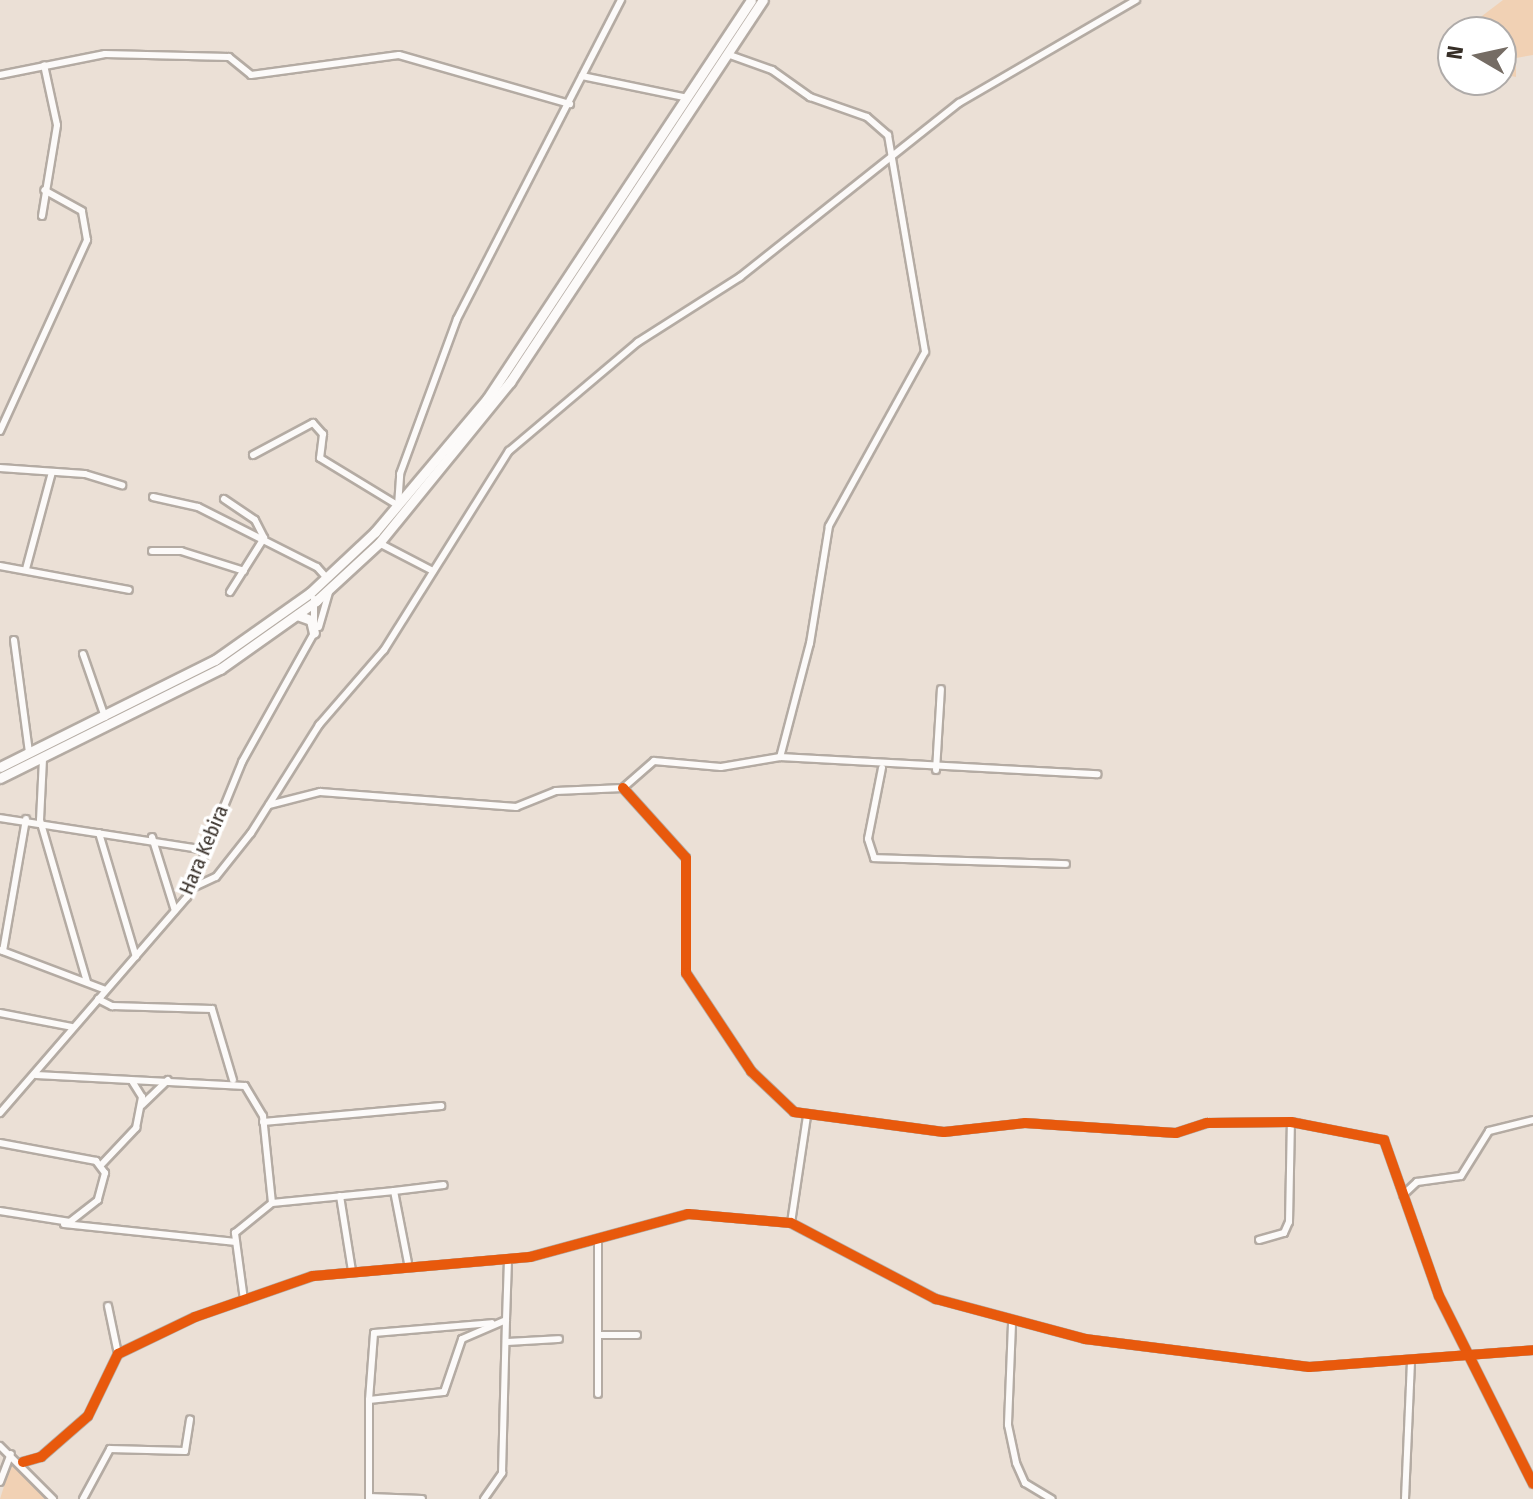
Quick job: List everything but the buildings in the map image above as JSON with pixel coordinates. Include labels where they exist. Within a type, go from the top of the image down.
[{"type":"main road","points":[[0,767],[217,665],[313,597],[379,543],[409,512],[539,340],[751,0]]},
{"type":"main road","points":[[329,584],[397,505],[530,334],[690,100],[727,54],[763,0]]},
{"type":"main road","points":[[530,334],[539,340]]},
{"type":"main road","points":[[0,778],[43,759],[217,665],[297,615],[313,597]]},
{"type":"main road","points":[[297,615],[311,620],[314,633]]},
{"type":"street","points":[[397,505],[462,307],[511,203],[570,104],[621,0]]},
{"type":"street","points":[[192,888],[223,870],[433,571],[491,475],[542,422],[906,144],[1034,54],[1136,0]]},
{"type":"street","points":[[0,75],[105,54],[229,57],[251,75],[399,55],[570,104]]},
{"type":"street","points":[[727,54],[867,117],[891,140],[906,144]]},
{"type":"street","points":[[42,216],[57,125],[44,65]]},
{"type":"street","points":[[582,76],[690,100]]},
{"type":"street","points":[[780,757],[810,643],[829,526],[925,352],[891,140]]},
{"type":"street","points":[[0,431],[87,240],[82,211],[44,190]]},
{"type":"street","points":[[253,455],[313,423],[323,434],[320,458],[409,512]]},
{"type":"street","points":[[0,468],[52,472],[122,485]]},
{"type":"street","points":[[26,569],[52,472]]},
{"type":"street","points":[[153,497],[198,507],[264,538],[329,584],[329,611],[314,633]]},
{"type":"street","points":[[224,499],[255,520],[264,538]]},
{"type":"street","points":[[230,592],[264,538]]},
{"type":"street","points":[[379,543],[433,571]]},
{"type":"street","points":[[152,551],[181,551],[244,571]]},
{"type":"street","points":[[0,566],[129,590]]},
{"type":"street","name":"Hara Kebira","points":[[0,1113],[36,1075],[72,1027],[136,957],[192,888],[277,691],[314,633],[313,597]]},
{"type":"street","points":[[14,640],[29,753]]},
{"type":"street","points":[[83,654],[105,717]]},
{"type":"street","points":[[936,770],[941,689]]},
{"type":"street","points":[[269,805],[320,792],[516,807],[556,791],[623,788],[654,761],[721,767],[780,757],[882,768],[1098,774]]},
{"type":"street","points":[[43,759],[40,820],[87,982]]},
{"type":"street","points":[[882,768],[868,839],[874,858],[1066,864]]},
{"type":"street","points":[[623,788],[686,858],[680,949],[692,986],[769,1093],[807,1116],[944,1132],[1025,1123],[1165,1133],[1223,1122],[1291,1122],[1384,1140],[1467,1352],[1533,1484]]},
{"type":"street","points":[[0,818],[40,820],[99,833],[152,837],[207,850]]},
{"type":"street","points":[[26,819],[2,950],[106,990]]},
{"type":"street","points":[[99,833],[136,957]]},
{"type":"street","points":[[152,837],[175,911]]},
{"type":"street","points":[[98,999],[112,1006],[212,1009],[233,1080]]},
{"type":"street","points":[[0,1013],[72,1027]]},
{"type":"street","points":[[36,1075],[132,1081],[233,1080],[254,1094],[263,1122],[272,1203]]},
{"type":"street","points":[[60,1223],[98,1200],[102,1164],[133,1136],[142,1105],[168,1080]]},
{"type":"street","points":[[132,1081],[142,1105]]},
{"type":"street","points":[[263,1122],[441,1106]]},
{"type":"street","points":[[791,1223],[807,1116]]},
{"type":"street","points":[[1403,1195],[1417,1182],[1461,1176],[1489,1131],[1533,1120]]},
{"type":"street","points":[[1259,1240],[1284,1233],[1289,1222],[1291,1122]]},
{"type":"street","points":[[0,1143],[102,1164]]},
{"type":"street","points":[[244,1300],[237,1228],[272,1203],[444,1185]]},
{"type":"street","points":[[394,1191],[408,1263]]},
{"type":"street","points":[[340,1196],[352,1271]]},
{"type":"street","points":[[0,1211],[60,1223],[236,1242]]},
{"type":"street","points":[[118,1354],[244,1300],[352,1271],[408,1263],[508,1259],[598,1239],[688,1214],[791,1223],[936,1299],[1012,1324],[1289,1366],[1411,1364],[1467,1352],[1533,1350]]},
{"type":"street","points":[[598,1239],[598,1394]]},
{"type":"street","points":[[484,1499],[502,1473],[508,1259]]},
{"type":"street","points":[[23,1462],[41,1457],[88,1416],[118,1354],[108,1306]]},
{"type":"street","points":[[422,1499],[369,1498],[369,1400],[374,1333],[506,1320]]},
{"type":"street","points":[[369,1400],[444,1392],[462,1339],[493,1323]]},
{"type":"street","points":[[1012,1324],[1008,1425],[1016,1463],[1025,1483],[1052,1499]]},
{"type":"street","points":[[598,1335],[637,1335]]},
{"type":"street","points":[[506,1342],[559,1339]]},
{"type":"street","points":[[1405,1499],[1411,1364]]},
{"type":"street","points":[[83,1499],[110,1449],[185,1451],[190,1419]]},
{"type":"street","points":[[0,1446],[23,1462],[53,1499]]},
{"type":"street","points":[[0,1482],[11,1454]]},
{"type":"shaded area","points":[[1503,0],[1533,0],[1533,55],[1517,58],[1517,16],[1482,16]]},
{"type":"shaded area","points":[[11,1464],[33,1483],[45,1499],[0,1499]]},
{"type":"cycle path","points":[[623,788],[686,858],[686,973],[751,1071],[794,1112],[944,1132],[1025,1123],[1176,1133],[1207,1123],[1291,1122],[1384,1140],[1439,1296],[1533,1484]]},
{"type":"cycle path","points":[[23,1462],[41,1457],[88,1416],[118,1354],[195,1317],[313,1276],[530,1257],[688,1214],[791,1223],[936,1299],[1085,1339],[1309,1367],[1533,1350]]}]
